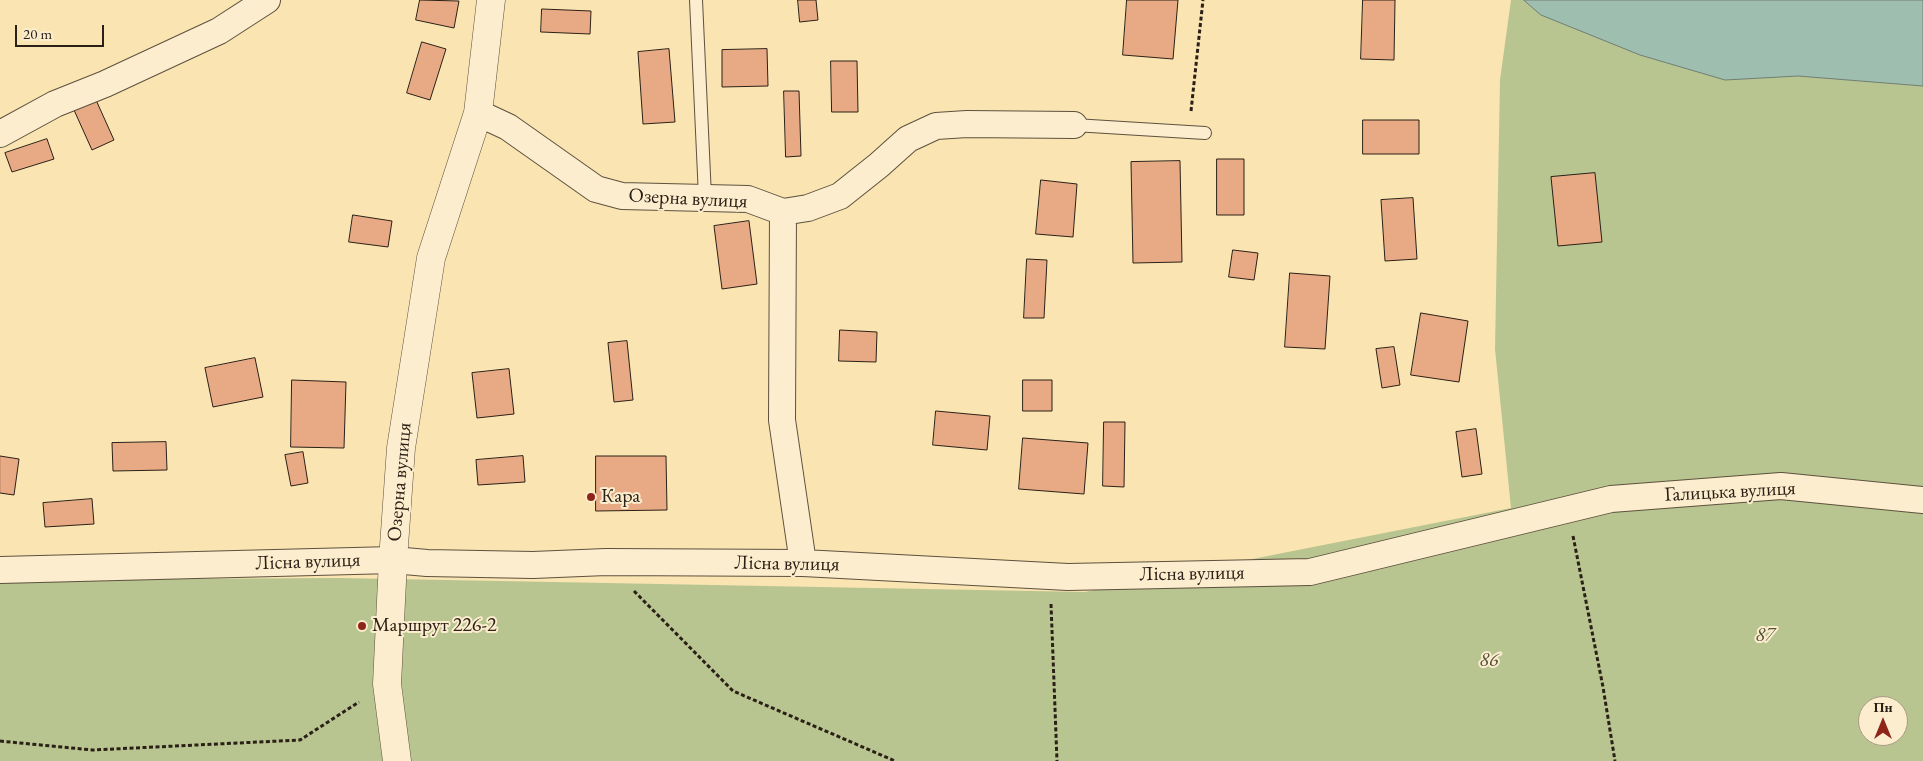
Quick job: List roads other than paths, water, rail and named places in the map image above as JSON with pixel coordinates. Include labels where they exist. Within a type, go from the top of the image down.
[{"type":"street","points":[[0,134],[54,104],[106,84],[219,31],[267,0]]},
{"type":"street","name":"Озерна вулиця","points":[[397,761],[387,684],[401,448],[431,258],[478,113],[491,0]]},
{"type":"street","name":"Озерна вулиця","points":[[478,113],[508,127],[596,188],[622,196],[748,199],[784,212],[808,208],[840,196],[879,166],[908,139],[936,126],[967,124],[1074,125]]},
{"type":"street","points":[[784,212],[782,420],[804,563]]},
{"type":"street","name":"Галицька вулиця","points":[[1567,510],[1611,499],[1781,486],[1923,500]]},
{"type":"street","name":"Лісна вулиця","points":[[0,570],[393,560],[427,563],[533,565],[606,562],[804,563],[1050,576],[1310,572],[1567,510]]},
{"type":"lane","points":[[696,0],[705,197]]},
{"type":"lane","points":[[1074,125],[1205,132]]},
{"type":"place","name":"Кара","points":[[591,497]]},
{"type":"place","name":"Маршрут 226-2","points":[[362,626]]},
{"type":"park label","name":"87","points":[[1765,636]]},
{"type":"park label","name":"86","points":[[1489,661]]}]
